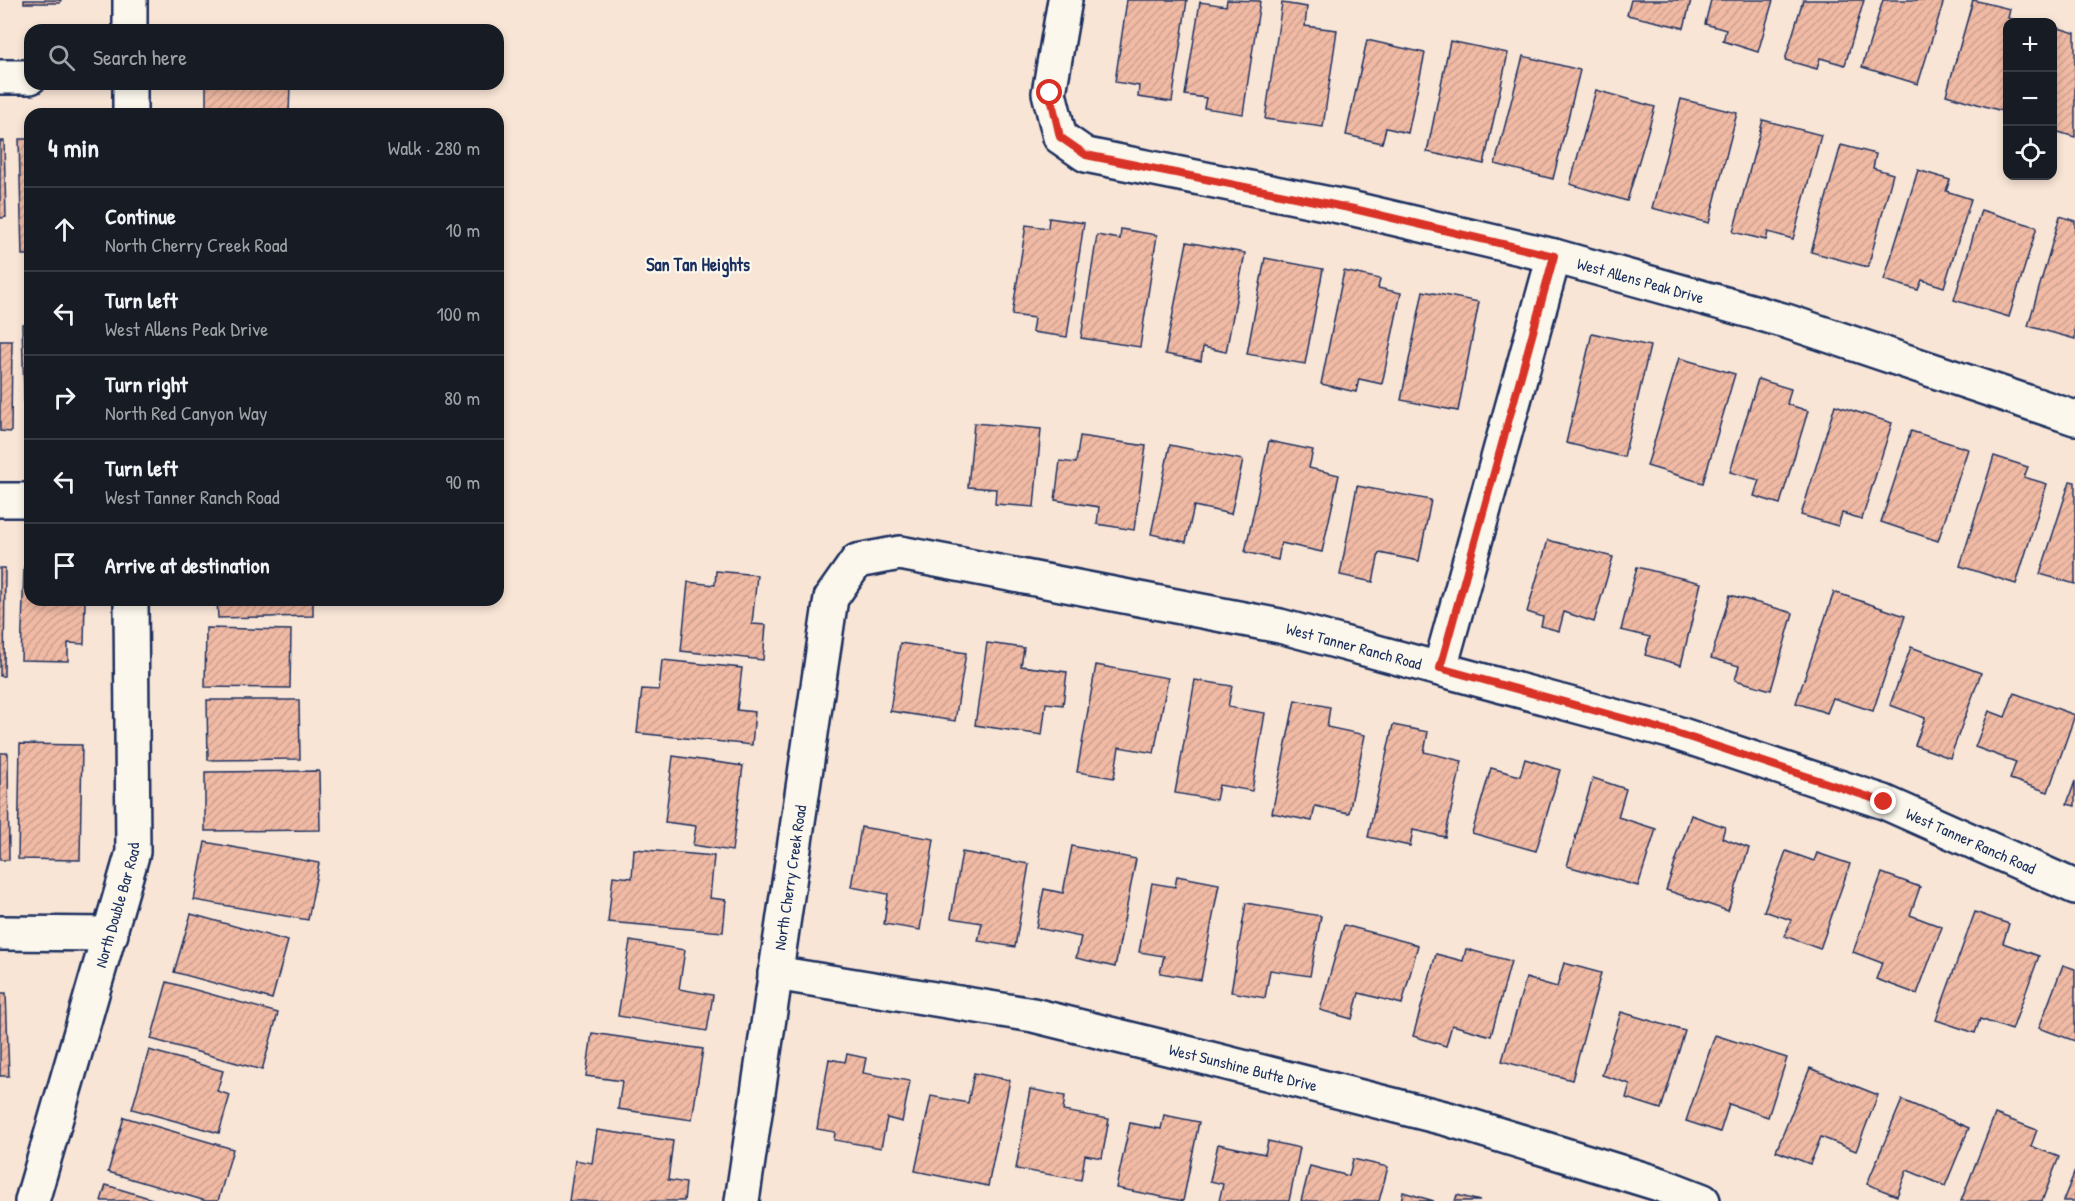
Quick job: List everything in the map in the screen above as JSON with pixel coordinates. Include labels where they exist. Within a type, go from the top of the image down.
[{"type":"street","points":[[130,0],[130,24]]},
{"type":"street","name":"West Allens Peak Drive","points":[[1065,0],[1050,93],[1060,137],[1086,155],[1354,209],[1554,256],[1786,321],[2075,418]]},
{"type":"street","points":[[0,76],[24,77]]},
{"type":"street","points":[[130,90],[130,108]]},
{"type":"street","points":[[1440,668],[1554,256]]},
{"type":"street","points":[[0,500],[24,501]]},
{"type":"street","name":"West Tanner Ranch Road","points":[[857,561],[900,553],[1280,626],[1440,668],[1673,732],[1884,802],[2075,886]]},
{"type":"street","name":"North Cherry Creek Road","points":[[742,1201],[831,598],[857,561]]},
{"type":"street","name":"North Double Bar Road","points":[[32,1201],[133,852],[131,606]]},
{"type":"street","points":[[0,933],[111,934]]},
{"type":"street","name":"West Sunshine Butte Drive","points":[[775,973],[1034,1015],[1448,1119],[1659,1184],[1703,1201]]},
{"type":"building","points":[[24,0],[61,0],[60,3],[24,3]]},
{"type":"building","points":[[1127,0],[1187,0],[1172,102],[1138,97],[1139,86],[1115,82]]},
{"type":"building","points":[[1227,0],[1260,1],[1243,114],[1204,108],[1206,98],[1185,95],[1200,2],[1226,6]]},
{"type":"building","points":[[1631,0],[1691,0],[1684,28],[1627,15]]},
{"type":"building","points":[[1711,0],[1773,0],[1758,52],[1723,41],[1726,30],[1705,24]]},
{"type":"building","points":[[1803,0],[1864,0],[1845,65],[1820,58],[1817,69],[1785,60]]},
{"type":"building","points":[[1883,0],[1944,0],[1918,84],[1862,67]]},
{"type":"building","points":[[1973,0],[2010,9],[2008,18],[2003,18],[2002,111],[1946,95]]},
{"type":"building","points":[[1282,3],[1307,7],[1305,26],[1337,30],[1323,127],[1265,119]]},
{"type":"building","points":[[2057,28],[2075,33],[2075,137],[2057,132]]},
{"type":"building","points":[[1367,40],[1425,53],[1408,133],[1386,128],[1382,143],[1346,135]]},
{"type":"building","points":[[1450,41],[1508,53],[1484,164],[1427,152]]},
{"type":"building","points":[[1523,56],[1580,70],[1553,179],[1495,164]]},
{"type":"building","points":[[206,90],[290,90],[289,108],[206,108]]},
{"type":"building","points":[[1596,90],[1655,107],[1627,201],[1570,184]]},
{"type":"building","points":[[1681,99],[1737,113],[1709,223],[1652,208]]},
{"type":"building","points":[[1763,120],[1821,135],[1793,239],[1768,232],[1766,240],[1733,232]]},
{"type":"building","points":[[19,139],[24,139],[24,255],[22,255]]},
{"type":"building","points":[[0,141],[4,141],[6,217],[0,218]]},
{"type":"building","points":[[1841,145],[1876,154],[1873,168],[1893,174],[1868,267],[1811,252]]},
{"type":"building","points":[[1918,170],[1950,180],[1946,191],[1971,199],[1944,287],[1922,280],[1918,290],[1884,280]]},
{"type":"building","points":[[1981,210],[2037,227],[2009,317],[1954,300]]},
{"type":"building","points":[[2060,216],[2075,221],[2075,339],[2028,326]]},
{"type":"building","points":[[1049,218],[1084,223],[1067,337],[1032,332],[1034,318],[1012,315],[1026,225],[1048,228]]},
{"type":"building","points":[[1121,229],[1157,235],[1140,347],[1081,338],[1097,235],[1120,239]]},
{"type":"building","points":[[1187,242],[1245,253],[1226,352],[1203,347],[1201,361],[1165,354]]},
{"type":"building","points":[[1265,258],[1323,269],[1305,364],[1247,354]]},
{"type":"building","points":[[1344,271],[1380,279],[1378,288],[1401,293],[1382,384],[1359,379],[1356,392],[1321,384]]},
{"type":"building","points":[[1423,291],[1479,302],[1458,411],[1401,400]]},
{"type":"building","points":[[22,324],[24,324],[24,394]]},
{"type":"building","points":[[1592,333],[1650,346],[1624,457],[1566,443]]},
{"type":"building","points":[[0,341],[12,341],[11,432],[0,431]]},
{"type":"building","points":[[1679,358],[1735,374],[1703,483],[1647,466]]},
{"type":"building","points":[[1758,379],[1791,389],[1787,404],[1808,411],[1780,504],[1754,496],[1759,480],[1730,472]]},
{"type":"building","points":[[1835,405],[1892,423],[1862,519],[1842,513],[1838,526],[1801,515]]},
{"type":"building","points":[[974,423],[1041,429],[1034,507],[995,504],[996,489],[968,487]]},
{"type":"building","points":[[1911,431],[1968,449],[1938,541],[1881,522]]},
{"type":"building","points":[[1080,436],[1146,446],[1134,530],[1097,524],[1099,507],[1055,500],[1060,461],[1076,463]]},
{"type":"building","points":[[1269,441],[1313,450],[1309,468],[1339,475],[1322,552],[1281,543],[1278,560],[1245,552]]},
{"type":"building","points":[[1170,445],[1243,460],[1231,514],[1194,506],[1186,542],[1151,534]]},
{"type":"building","points":[[1994,456],[2028,467],[2024,477],[2047,484],[2016,584],[1960,566]]},
{"type":"building","points":[[2070,481],[2075,482],[2075,584],[2040,574]]},
{"type":"building","points":[[1357,486],[1431,500],[1419,561],[1379,553],[1373,582],[1340,575]]},
{"type":"building","points":[[1548,540],[1613,557],[1594,622],[1564,612],[1559,631],[1541,626],[1543,617],[1527,612]]},
{"type":"building","points":[[24,567],[24,606],[85,606],[84,644],[68,643],[68,661],[21,660]]},
{"type":"building","points":[[1637,567],[1701,583],[1681,665],[1645,655],[1650,637],[1621,630]]},
{"type":"building","points":[[0,568],[5,568],[4,676],[0,676]]},
{"type":"building","points":[[716,571],[757,575],[752,624],[766,625],[763,660],[681,651],[688,582],[715,585]]},
{"type":"building","points":[[1834,592],[1905,616],[1873,711],[1833,698],[1827,713],[1796,703]]},
{"type":"building","points":[[1730,595],[1793,613],[1771,690],[1735,680],[1739,666],[1711,658]]},
{"type":"building","points":[[217,606],[313,606],[313,616],[218,618]]},
{"type":"building","points":[[206,628],[291,630],[290,688],[205,687]]},
{"type":"building","points":[[900,643],[966,653],[955,721],[890,711]]},
{"type":"building","points":[[987,643],[1024,648],[1021,666],[1067,672],[1063,705],[1046,703],[1042,735],[975,725]]},
{"type":"building","points":[[1911,647],[1981,673],[1950,758],[1915,745],[1925,718],[1890,705]]},
{"type":"building","points":[[662,660],[742,668],[737,710],[755,712],[752,745],[637,733],[642,689],[659,690]]},
{"type":"building","points":[[1096,665],[1168,678],[1154,753],[1119,747],[1114,778],[1077,772]]},
{"type":"building","points":[[1195,680],[1232,686],[1228,707],[1265,713],[1252,791],[1219,785],[1216,800],[1175,793]]},
{"type":"building","points":[[2014,693],[2075,715],[2048,792],[2010,779],[2016,762],[1975,747],[1989,711],[2005,717]]},
{"type":"building","points":[[207,700],[299,700],[300,759],[208,760]]},
{"type":"building","points":[[1295,700],[1330,707],[1327,727],[1365,735],[1349,813],[1315,806],[1312,821],[1272,813]]},
{"type":"building","points":[[1393,725],[1428,732],[1424,752],[1462,761],[1445,837],[1413,830],[1410,846],[1368,837]]},
{"type":"building","points":[[20,744],[82,745],[80,860],[18,859]]},
{"type":"building","points":[[0,753],[8,753],[9,860],[0,860]]},
{"type":"building","points":[[673,756],[743,766],[732,851],[693,845],[696,826],[665,822]]},
{"type":"building","points":[[1525,759],[1560,770],[1536,851],[1472,833],[1491,768],[1520,776]]},
{"type":"building","points":[[319,771],[320,830],[205,831],[205,772]]},
{"type":"building","points":[[1593,778],[1626,789],[1618,817],[1656,829],[1638,886],[1567,866]]},
{"type":"building","points":[[2075,781],[2075,806],[2067,804]]},
{"type":"building","points":[[1691,815],[1725,827],[1722,838],[1749,848],[1728,911],[1666,890]]},
{"type":"building","points":[[861,827],[934,839],[920,930],[884,924],[888,894],[851,887]]},
{"type":"building","points":[[205,842],[319,863],[308,920],[194,900]]},
{"type":"building","points":[[1072,846],[1136,859],[1115,967],[1076,958],[1081,937],[1036,928],[1044,889],[1063,893]]},
{"type":"building","points":[[634,849],[714,856],[710,898],[726,900],[723,932],[608,922],[613,876],[632,878]]},
{"type":"building","points":[[1786,851],[1814,861],[1817,853],[1850,864],[1820,949],[1785,936],[1791,920],[1764,911]]},
{"type":"building","points":[[962,852],[1029,864],[1015,947],[978,941],[982,923],[951,918]]},
{"type":"building","points":[[1882,873],[1920,887],[1910,915],[1942,927],[1917,994],[1876,979],[1882,963],[1853,952]]},
{"type":"building","points":[[1177,876],[1219,884],[1201,980],[1160,973],[1164,956],[1139,952],[1152,883],[1175,887]]},
{"type":"building","points":[[1246,903],[1321,916],[1310,976],[1270,970],[1265,998],[1231,992]]},
{"type":"building","points":[[1975,912],[2009,924],[2003,943],[2039,956],[2012,1030],[1980,1019],[1975,1033],[1936,1020]]},
{"type":"building","points":[[191,914],[288,941],[272,999],[174,972]]},
{"type":"building","points":[[1344,925],[1418,945],[1402,1004],[1359,993],[1352,1019],[1320,1010]]},
{"type":"building","points":[[630,941],[685,950],[679,989],[713,995],[707,1031],[618,1016]]},
{"type":"building","points":[[1466,949],[1511,961],[1491,1036],[1452,1025],[1446,1046],[1413,1036],[1436,954],[1463,961]]},
{"type":"building","points":[[1564,963],[1601,973],[1572,1080],[1502,1061],[1526,978],[1557,987]]},
{"type":"building","points":[[2063,965],[2075,969],[2075,1041],[2039,1028]]},
{"type":"building","points":[[167,982],[278,1013],[262,1070],[151,1039]]},
{"type":"building","points":[[0,993],[6,993],[9,1076],[0,1076]]},
{"type":"building","points":[[1621,1012],[1685,1031],[1661,1109],[1626,1098],[1630,1084],[1602,1075]]},
{"type":"building","points":[[592,1033],[703,1049],[692,1120],[618,1109],[622,1081],[586,1076]]},
{"type":"building","points":[[1715,1035],[1787,1058],[1768,1117],[1729,1104],[1720,1132],[1686,1121]]},
{"type":"building","points":[[149,1050],[223,1071],[217,1091],[230,1095],[219,1133],[132,1109]]},
{"type":"building","points":[[847,1054],[866,1058],[863,1073],[910,1081],[902,1122],[887,1118],[881,1148],[834,1140],[835,1132],[817,1129],[829,1059],[845,1062]]},
{"type":"building","points":[[1810,1068],[1878,1095],[1856,1151],[1821,1137],[1810,1164],[1776,1151]]},
{"type":"building","points":[[974,1073],[1010,1080],[988,1186],[915,1171],[931,1096],[968,1103]]},
{"type":"building","points":[[1030,1089],[1065,1096],[1063,1111],[1109,1119],[1102,1158],[1085,1155],[1081,1180],[1016,1169]]},
{"type":"building","points":[[1902,1100],[1969,1128],[1945,1186],[1907,1170],[1897,1196],[1867,1184]]},
{"type":"building","points":[[1995,1114],[2037,1130],[2031,1146],[2059,1157],[2042,1201],[1961,1201]]},
{"type":"building","points":[[1164,1115],[1199,1122],[1183,1201],[1116,1188],[1130,1123],[1161,1129]]},
{"type":"building","points":[[124,1117],[233,1149],[218,1201],[206,1201],[108,1172]]},
{"type":"building","points":[[597,1130],[673,1141],[668,1180],[686,1183],[684,1201],[569,1201],[575,1160],[592,1163]]},
{"type":"building","points":[[1268,1141],[1300,1148],[1289,1201],[1219,1201],[1223,1184],[1210,1181],[1218,1144],[1265,1154]]},
{"type":"building","points":[[1353,1159],[1388,1167],[1379,1201],[1301,1201],[1310,1166],[1349,1176]]},
{"type":"building","points":[[2075,1171],[2075,1201],[2063,1201]]},
{"type":"building","points":[[106,1185],[159,1201],[101,1201]]},
{"type":"building","points":[[1403,1192],[1434,1201],[1401,1201]]},
{"type":"building","points":[[1457,1195],[1480,1201],[1455,1201]]},
{"type":"district","name":"San Tan Heights","points":[[698,264]]},
{"type":"route","points":[[1050,93],[1060,137],[1086,155],[1354,209],[1554,256],[1440,668],[1673,732],[1884,802]]}]
